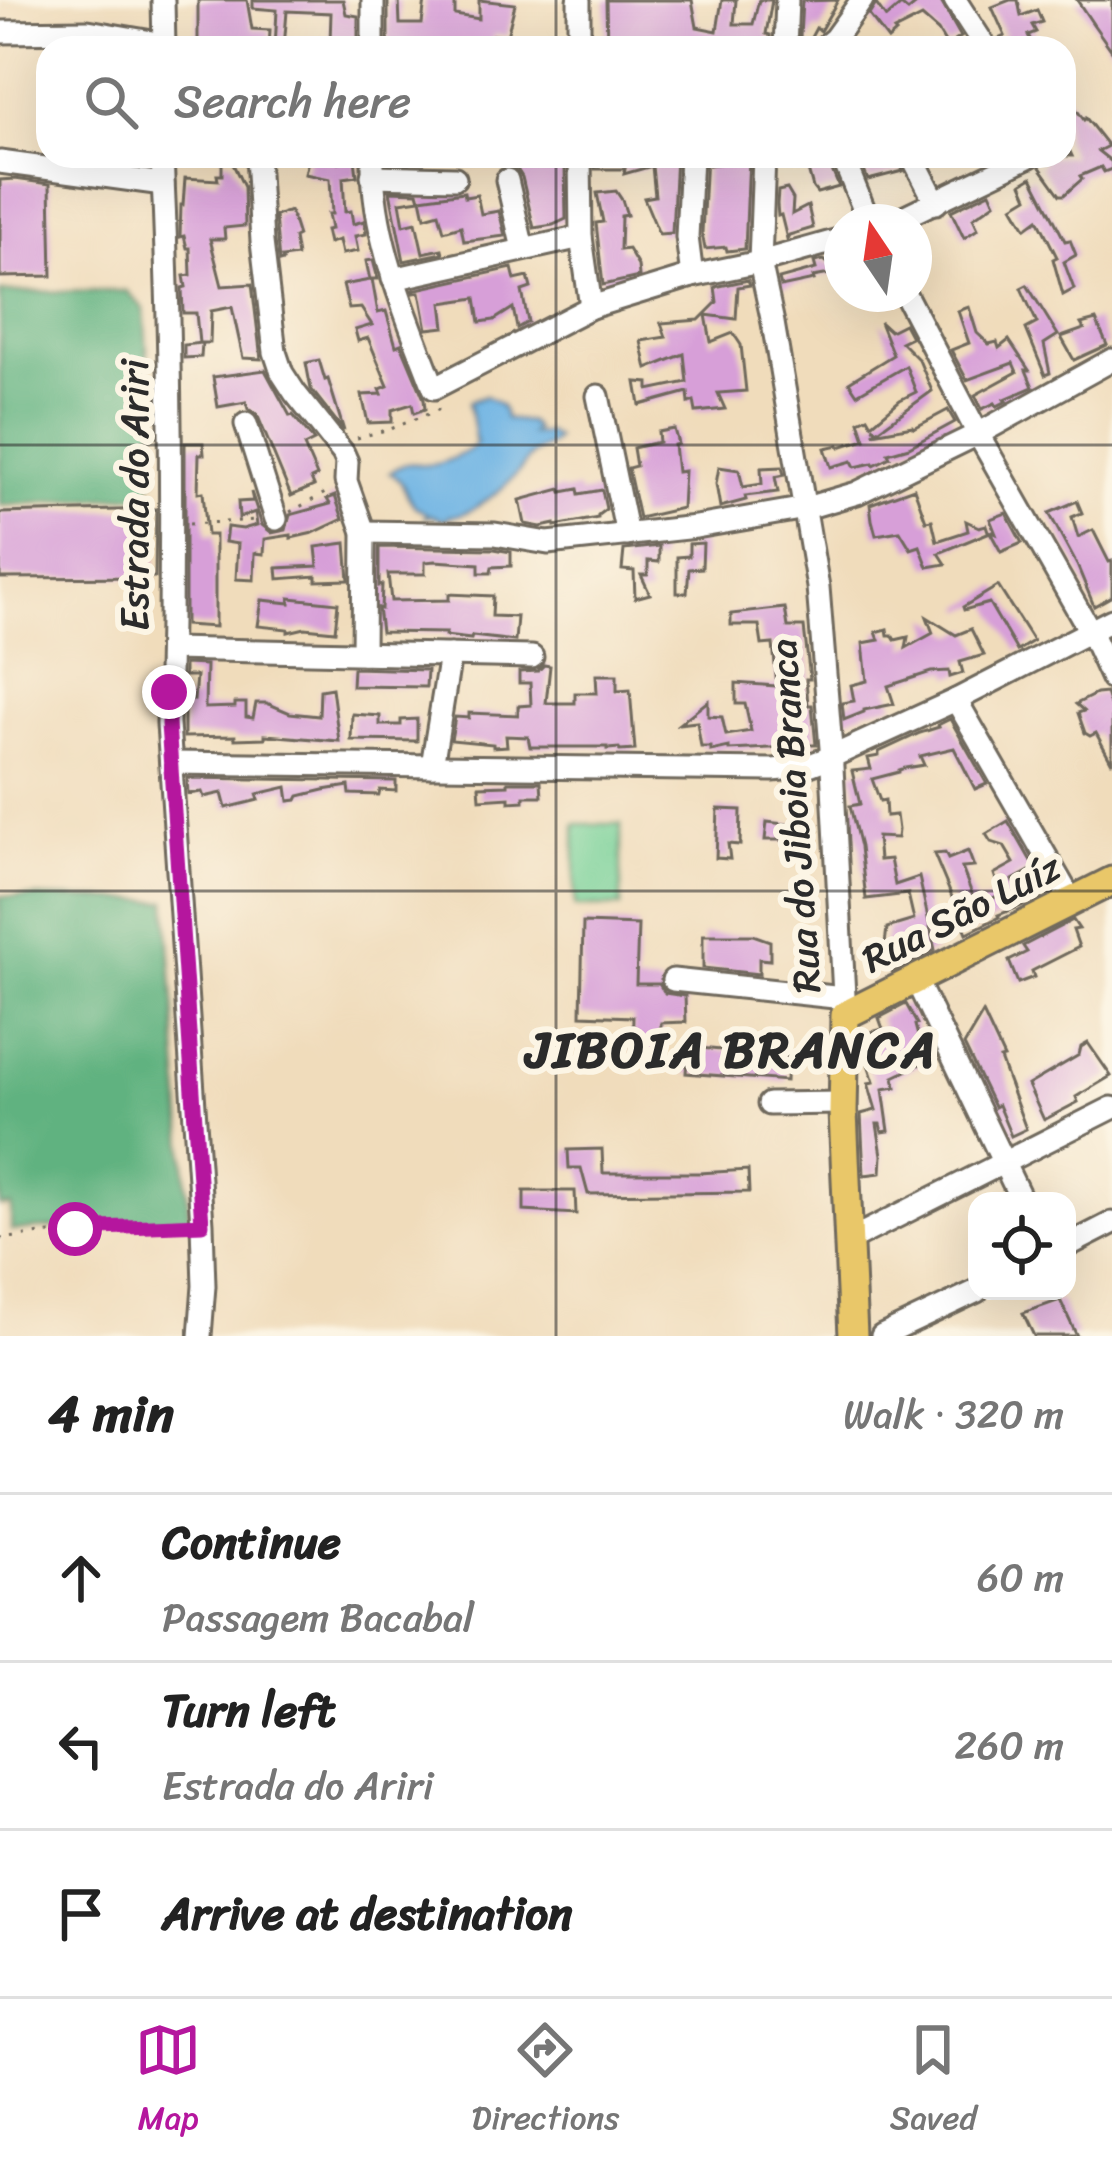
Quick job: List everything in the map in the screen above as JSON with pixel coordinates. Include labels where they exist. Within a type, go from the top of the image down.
[{"type":"main road","name":"Rua São Luíz","points":[[844,1006],[916,978],[1112,880]]},
{"type":"main road","name":"Rua do Jiboia Branca","points":[[844,1006],[843,1103],[853,1336]]},
{"type":"street","points":[[163,0],[164,36]]},
{"type":"street","points":[[373,0],[373,36]]},
{"type":"street","points":[[579,0],[579,36]]},
{"type":"street","points":[[786,36],[787,0]]},
{"type":"street","points":[[839,36],[862,0]]},
{"type":"street","points":[[956,0],[978,36]]},
{"type":"street","points":[[0,32],[88,31],[113,36]]},
{"type":"street","points":[[0,162],[36,167]]},
{"type":"street","points":[[44,168],[163,184]]},
{"type":"street","name":"Estrada do Ariri","points":[[162,168],[169,290],[168,724],[202,1224],[200,1336]]},
{"type":"street","points":[[258,168],[275,352],[282,373],[347,462],[346,481],[364,532],[363,653]]},
{"type":"street","points":[[372,168],[393,279],[434,388],[591,307],[824,244]]},
{"type":"street","points":[[386,168],[455,178]]},
{"type":"street","points":[[580,168],[581,237],[591,307]]},
{"type":"street","points":[[690,168],[687,237],[692,276]]},
{"type":"street","name":"Rua do Jiboia Branca","points":[[764,168],[760,262],[818,587],[844,1006]]},
{"type":"street","points":[[847,168],[862,204]]},
{"type":"street","points":[[918,168],[937,203]]},
{"type":"street","points":[[932,205],[1006,168]]},
{"type":"street","points":[[507,180],[523,249]]},
{"type":"street","points":[[393,279],[581,237]]},
{"type":"street","points":[[914,312],[1090,631],[1112,680]]},
{"type":"street","points":[[364,532],[495,534],[548,543],[696,527],[806,508],[856,493],[978,434],[1112,360]]},
{"type":"street","points":[[598,397],[627,536]]},
{"type":"street","points":[[246,424],[276,519]]},
{"type":"street","points":[[171,763],[803,767],[956,700],[1112,620]]},
{"type":"street","points":[[171,649],[532,657]]},
{"type":"street","points":[[431,766],[450,655]]},
{"type":"street","points":[[956,700],[1071,900]]},
{"type":"street","points":[[916,978],[1018,1192]]},
{"type":"street","points":[[673,980],[844,1006]]},
{"type":"street","points":[[769,1104],[843,1103]]},
{"type":"street","points":[[848,1241],[1112,1108]]},
{"type":"street","points":[[1076,1241],[1112,1222]]},
{"type":"street","points":[[882,1336],[968,1295]]},
{"type":"path","points":[[338,444],[438,410],[434,388]]},
{"type":"path","points":[[0,1239],[75,1229],[202,1224]]},
{"type":"green space","points":[[127,291],[144,309],[156,476],[143,495],[0,506],[0,292]]},
{"type":"green space","points":[[575,824],[621,824],[621,907],[575,907]]},
{"type":"green space","points":[[0,896],[167,901],[189,1219],[11,1231],[11,1206],[0,1206]]},
{"type":"water","points":[[485,396],[499,405],[505,419],[529,422],[535,429],[531,434],[546,432],[556,438],[477,506],[446,520],[425,518],[427,514],[390,473],[405,464],[441,463],[476,444],[469,402]]},
{"type":"building","points":[[198,0],[247,0],[252,29],[270,30],[270,36],[198,36]]},
{"type":"building","points":[[253,0],[343,0],[346,14],[358,16],[358,36],[330,36],[331,13],[287,11],[285,36],[276,36],[277,10],[253,8]]},
{"type":"building","points":[[388,0],[399,0],[400,24],[422,24],[425,0],[455,0],[455,15],[479,19],[479,0],[515,4],[507,36],[388,36]]},
{"type":"building","points":[[606,0],[692,0],[697,27],[717,31],[722,0],[736,0],[734,24],[753,24],[759,0],[772,0],[766,34],[770,36],[607,36]]},
{"type":"building","points":[[838,0],[820,31],[816,28],[812,36],[800,36],[802,1]]},
{"type":"building","points":[[921,0],[940,0],[960,36],[941,36],[922,17],[885,36],[869,15],[876,4],[886,18],[901,5],[908,11]]},
{"type":"building","points":[[1018,0],[1021,16],[1037,10],[1042,22],[1032,25],[1036,32],[1029,36],[1005,36],[992,7]]},
{"type":"building","points":[[1077,0],[1112,0],[1112,51],[1093,24]]},
{"type":"building","points":[[1076,109],[1108,146],[1098,151],[1112,162],[1112,169],[1104,172],[1101,167],[1080,176],[1060,195],[1041,168],[1076,168]]},
{"type":"building","points":[[222,168],[235,168],[244,187],[245,226],[224,228],[225,239],[210,239],[222,286],[252,284],[261,359],[243,358],[232,307],[211,311],[210,343],[202,343],[201,357],[184,358],[184,345],[201,343],[196,313],[183,313],[184,276],[191,275],[190,248],[184,236],[180,237],[185,178],[218,180],[217,175],[222,175]]},
{"type":"building","points":[[306,168],[356,168],[357,176],[343,178],[345,212],[351,211],[353,224],[364,221],[366,234],[355,236],[358,251],[342,254],[339,240],[329,243],[330,179],[305,174]]},
{"type":"building","points":[[565,168],[566,219],[534,228],[517,169]]},
{"type":"building","points":[[652,168],[675,168],[672,233],[659,234],[644,198],[655,196]]},
{"type":"building","points":[[705,168],[749,168],[745,249],[705,249]]},
{"type":"building","points":[[807,168],[831,168],[839,187],[817,193]]},
{"type":"building","points":[[863,168],[903,171],[868,180]]},
{"type":"building","points":[[1032,177],[1076,255],[1064,262],[1074,289],[1063,295],[1053,259],[1057,257],[1038,219],[1026,228],[1013,206],[1028,197],[1022,183]]},
{"type":"building","points":[[0,180],[50,184],[52,276],[0,277]]},
{"type":"building","points":[[787,189],[793,199],[792,214],[808,206],[813,228],[787,239],[777,204],[778,191]]},
{"type":"building","points":[[390,191],[418,192],[420,199],[400,202],[404,225],[416,222],[423,253],[442,249],[443,253],[404,261]]},
{"type":"building","points":[[616,191],[627,215],[621,216],[620,250],[628,249],[639,277],[603,285],[596,223],[603,222],[597,193]]},
{"type":"building","points":[[464,192],[465,197],[477,195],[481,214],[499,211],[505,236],[464,241],[461,226],[444,231],[439,213],[425,217],[421,198]]},
{"type":"building","points":[[990,192],[995,203],[973,218],[978,229],[964,238],[951,211]]},
{"type":"building","points":[[290,211],[298,236],[294,238],[297,256],[279,262],[275,216]]},
{"type":"building","points":[[373,260],[378,313],[386,311],[396,346],[401,344],[424,399],[425,409],[414,413],[412,404],[392,410],[392,422],[368,423],[362,395],[382,394],[380,389],[388,386],[368,338],[358,341],[355,330],[372,325],[361,308],[349,309],[343,285],[370,280],[366,261]]},
{"type":"building","points":[[824,260],[824,275],[781,287],[779,279],[816,269],[814,262]]},
{"type":"building","points":[[512,268],[515,280],[528,277],[531,288],[522,291],[528,322],[517,328],[513,308],[494,320],[480,322],[476,298],[442,303],[445,327],[427,329],[420,292],[413,290]]},
{"type":"building","points":[[748,280],[750,285],[738,287],[736,319],[706,315],[711,342],[733,333],[741,345],[746,391],[718,393],[725,409],[696,412],[688,392],[640,405],[636,382],[649,383],[649,390],[687,382],[684,354],[647,369],[641,341],[666,337],[661,323],[699,320],[717,302],[715,287]]},
{"type":"building","points":[[1027,285],[1058,335],[1044,344],[1050,373],[1045,375],[1026,329],[1037,323],[1021,288]]},
{"type":"building","points":[[969,307],[977,333],[989,344],[997,342],[999,348],[1009,340],[1029,370],[1033,387],[997,406],[982,409],[975,395],[1017,372],[1013,363],[967,380],[951,350],[969,343],[958,311]]},
{"type":"building","points":[[1096,320],[1107,345],[1074,360],[1061,337]]},
{"type":"building","points":[[880,322],[890,331],[904,324],[911,337],[901,342],[919,360],[932,391],[877,431],[873,426],[873,433],[914,428],[948,410],[955,422],[888,453],[890,457],[874,465],[855,467],[852,461],[831,467],[825,448],[865,439],[859,421],[868,417],[872,424],[916,392],[906,366],[857,394],[849,382],[893,355]]},
{"type":"building","points":[[319,360],[344,431],[311,389],[306,363]]},
{"type":"building","points":[[265,370],[290,416],[314,441],[304,446],[317,476],[311,479],[314,486],[291,496],[257,414],[246,402],[218,407],[213,377]]},
{"type":"building","points":[[674,429],[677,472],[684,471],[682,508],[639,518],[628,468],[636,466],[633,448],[659,442],[658,432]]},
{"type":"building","points":[[185,443],[203,443],[198,493],[203,492],[207,535],[215,535],[215,627],[185,625]]},
{"type":"building","points":[[719,467],[739,470],[743,487],[762,484],[761,468],[782,467],[784,475],[775,477],[778,492],[745,496],[746,500],[720,507]]},
{"type":"building","points":[[914,488],[926,521],[932,520],[937,541],[968,531],[966,521],[986,525],[996,534],[990,519],[1006,513],[1022,543],[1001,552],[990,532],[939,553],[946,564],[928,567],[920,546],[911,549],[900,531],[876,535],[872,520],[870,504]]},
{"type":"building","points":[[578,489],[579,494],[602,490],[606,509],[598,518],[555,526],[525,524],[520,500]]},
{"type":"building","points":[[251,492],[262,525],[272,533],[286,530],[290,515],[330,504],[327,499],[335,496],[343,519],[313,533],[265,539],[264,554],[255,553],[254,580],[236,579],[238,544],[225,542],[227,527],[257,525],[255,512],[239,518],[238,502],[253,501]]},
{"type":"building","points":[[1077,501],[1082,513],[1072,517],[1078,537],[1093,530],[1112,561],[1112,596],[1094,606],[1049,513]]},
{"type":"building","points":[[156,509],[155,577],[0,578],[0,513]]},
{"type":"building","points":[[346,543],[349,580],[278,579],[277,568],[318,566],[316,547]]},
{"type":"building","points":[[703,543],[702,568],[689,569],[687,593],[677,593],[677,557],[689,556],[689,544]]},
{"type":"building","points":[[659,546],[659,562],[648,561],[648,575],[641,575],[650,594],[635,598],[634,571],[622,570],[624,550]]},
{"type":"building","points":[[379,547],[511,552],[511,566],[492,567],[491,573],[479,573],[479,564],[435,561],[425,562],[425,574],[388,574],[391,601],[449,600],[449,594],[493,596],[492,616],[517,617],[515,641],[381,632]]},
{"type":"building","points":[[998,586],[1033,641],[1017,651],[989,603],[963,607]]},
{"type":"building","points":[[290,598],[338,603],[335,631],[305,628],[288,632],[258,626],[262,600],[290,603]]},
{"type":"building","points":[[785,608],[788,627],[804,627],[808,705],[812,705],[816,745],[795,745],[791,738],[790,747],[711,751],[711,747],[701,747],[697,722],[679,724],[708,701],[708,716],[722,717],[726,735],[751,731],[745,704],[736,704],[736,683],[777,686],[773,644],[762,645],[759,625],[731,625],[731,614]]},
{"type":"building","points":[[927,617],[956,635],[971,629],[984,655],[960,662],[963,673],[950,677],[949,671],[931,672],[888,686],[894,704],[844,720],[842,703],[854,701],[851,685],[867,681],[863,643],[879,640],[876,632],[887,629],[895,640],[908,637],[906,648],[933,633]]},
{"type":"building","points":[[184,664],[206,665],[205,708],[246,703],[246,717],[253,718],[256,703],[319,716],[320,690],[332,688],[339,741],[265,735],[184,737],[184,699],[194,700],[196,676],[184,676]]},
{"type":"building","points":[[550,666],[546,703],[575,703],[575,693],[597,693],[596,675],[617,675],[617,691],[630,690],[635,750],[530,747],[528,737],[506,736],[507,746],[493,747],[451,740],[455,717],[518,715],[518,706],[531,705],[530,683],[519,683],[519,672],[538,671]]},
{"type":"building","points":[[353,668],[427,670],[426,687],[352,686]]},
{"type":"building","points":[[1106,693],[1112,711],[1112,763],[1096,733],[1085,733],[1078,713],[1084,711],[1076,704]]},
{"type":"building","points":[[352,714],[380,716],[380,725],[417,719],[417,741],[351,740]]},
{"type":"building","points":[[950,719],[987,784],[975,789],[954,748],[920,756],[924,765],[872,779],[880,801],[885,800],[886,816],[896,815],[898,830],[897,838],[877,837],[879,860],[890,859],[895,885],[919,877],[935,950],[892,972],[881,945],[887,928],[914,920],[908,894],[866,899],[850,806],[860,804],[852,771],[871,769],[868,758]]},
{"type":"building","points":[[187,778],[396,781],[396,791],[350,794],[349,786],[289,801],[287,787],[226,808],[222,793],[188,794]]},
{"type":"building","points":[[541,782],[542,796],[509,802],[509,797],[480,799],[479,786]]},
{"type":"building","points":[[718,809],[741,810],[740,845],[728,844],[730,859],[716,858]]},
{"type":"building","points":[[1008,821],[1035,868],[1013,880],[1024,905],[967,933],[934,854],[945,853],[948,859],[968,851],[974,867],[962,868],[976,904],[1001,895],[994,874],[1014,863],[1004,846],[991,842],[986,834]]},
{"type":"building","points":[[767,822],[812,827],[814,848],[765,840]]},
{"type":"building","points":[[1073,920],[1079,929],[1073,930],[1079,947],[1018,983],[1009,961],[1027,952],[1023,946]]},
{"type":"building","points":[[583,923],[638,925],[636,984],[659,984],[665,993],[685,996],[686,1022],[661,1023],[660,1056],[632,1055],[633,1017],[581,1015]]},
{"type":"building","points":[[703,935],[753,935],[770,941],[770,960],[759,959],[759,974],[703,968]]},
{"type":"building","points":[[906,1004],[917,1024],[925,1062],[894,1077],[896,1087],[883,1089],[889,1131],[882,1132],[877,1124],[881,1173],[864,1175],[861,1114],[876,1110],[863,1034],[883,1029],[879,1018]]},
{"type":"building","points":[[983,1013],[1004,1058],[1000,1059],[1026,1129],[1011,1136],[964,1045]]},
{"type":"building","points":[[1088,1043],[1111,1076],[1076,1097],[1078,1102],[1044,1120],[1028,1085],[1079,1055]]},
{"type":"building","points":[[688,1047],[787,1056],[786,1081],[686,1073]]},
{"type":"building","points":[[602,1149],[603,1173],[748,1170],[749,1192],[588,1194],[581,1168],[569,1168],[568,1150]]},
{"type":"building","points":[[524,1191],[575,1191],[576,1214],[524,1211]]},
{"type":"building","points":[[1060,1300],[1077,1336],[1034,1336],[1023,1313]]},
{"type":"district","name":"JIBOIA BRANCA","points":[[732,1049]]},
{"type":"route","points":[[75,1229],[202,1224],[169,692]]}]
